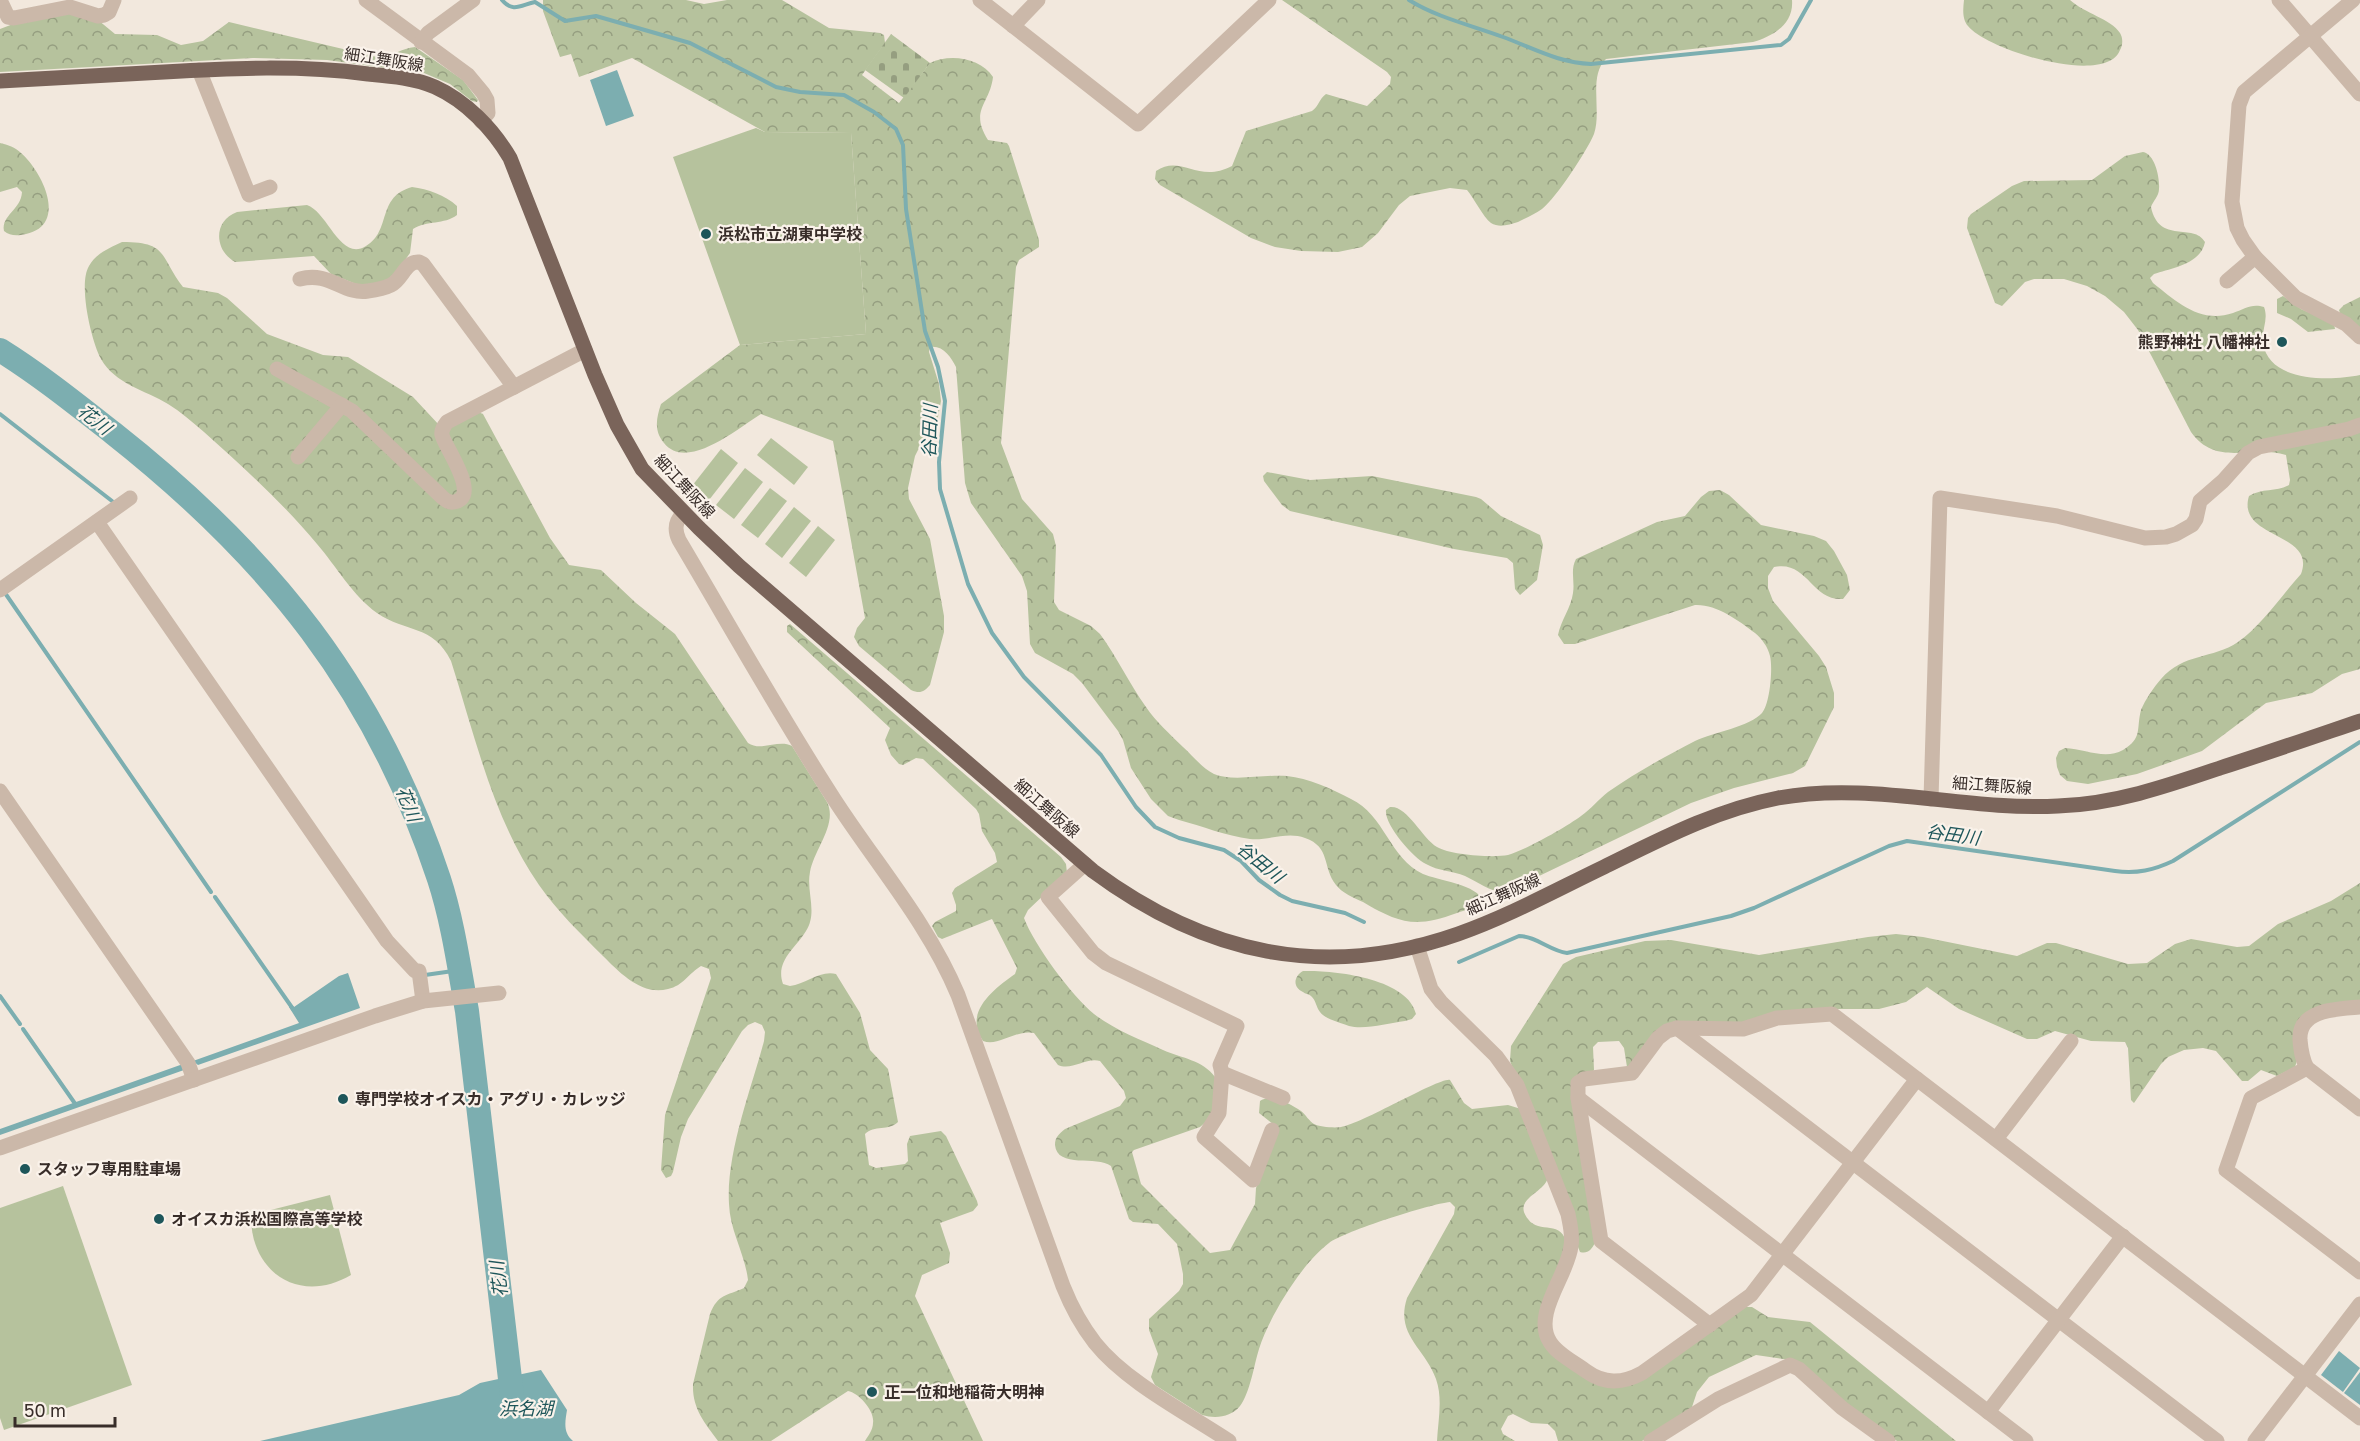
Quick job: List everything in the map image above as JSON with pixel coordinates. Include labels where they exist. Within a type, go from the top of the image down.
[{"type":"main road","name":"細江舞阪線","points":[[0,81],[199,70],[302,68],[350,71],[416,81],[445,92],[493,133],[510,158],[606,400],[636,459],[684,513],[739,566],[1085,864],[1129,897],[1166,918],[1205,935],[1245,947],[1287,954],[1329,957],[1371,955],[1417,946],[1458,934],[1502,916],[1689,826],[1740,807],[1782,797],[1826,793],[1869,794],[2039,807],[2108,801],[2158,789],[2360,722]]},
{"type":"street","points":[[0,0],[8,17],[14,18],[70,7],[98,16],[104,15],[109,12],[114,0]]},
{"type":"street","points":[[366,0],[468,75],[487,100],[488,113],[481,121]]},
{"type":"street","points":[[421,42],[428,33],[473,0]]},
{"type":"street","points":[[980,0],[1138,124],[1269,0]]},
{"type":"street","points":[[1013,26],[1038,0]]},
{"type":"street","points":[[2279,0],[2360,94]]},
{"type":"street","points":[[2353,0],[2249,87],[2241,98],[2232,202],[2237,228],[2255,257],[2296,298],[2346,324],[2360,337]]},
{"type":"street","points":[[199,70],[249,195],[270,187]]},
{"type":"street","points":[[2227,281],[2255,257]]},
{"type":"street","points":[[300,279],[317,276],[355,290],[367,291],[393,284],[414,261],[423,264],[514,387]]},
{"type":"street","points":[[277,369],[342,405],[375,432],[447,501],[454,502],[463,494],[463,487],[458,465],[442,434],[447,422],[585,350]]},
{"type":"street","points":[[298,457],[342,405]]},
{"type":"street","points":[[1931,799],[1940,498],[2058,516],[2145,538],[2166,537],[2192,525],[2196,519],[2200,501],[2223,481],[2248,453],[2259,447],[2360,425]]},
{"type":"street","points":[[0,590],[130,498]]},
{"type":"street","points":[[684,513],[676,525],[679,540],[819,775],[942,958],[958,995],[1063,1286],[1082,1326],[1102,1351],[1127,1374],[1229,1441]]},
{"type":"street","points":[[97,522],[387,941],[415,971],[419,971],[426,1001]]},
{"type":"street","points":[[0,791],[188,1063],[194,1080]]},
{"type":"street","points":[[1085,864],[1048,897],[1099,959],[1237,1026],[1220,1065],[1222,1073],[1219,1113],[1203,1137],[1253,1180],[1272,1130]]},
{"type":"street","points":[[1417,946],[1431,989],[1441,1002],[1496,1056],[1518,1085],[1568,1214],[1572,1230],[1567,1263],[1544,1323],[1550,1342],[1557,1350],[1593,1376],[1605,1381],[1618,1382],[1642,1373],[1751,1295],[1917,1079]]},
{"type":"street","points":[[0,1148],[375,1016],[426,1001],[500,993]]},
{"type":"street","points":[[2360,1006],[2320,1012],[2303,1025],[2300,1036],[2301,1051],[2307,1068],[2360,1109]]},
{"type":"street","points":[[1710,1325],[1600,1241],[1578,1098],[1578,1083],[1584,1079],[1632,1073],[1658,1038],[1667,1031],[1677,1028],[1743,1029],[1777,1018],[1832,1014],[2360,1418]]},
{"type":"street","points":[[1677,1028],[2217,1441]]},
{"type":"street","points":[[1996,1139],[2071,1041]]},
{"type":"street","points":[[2307,1068],[2251,1098],[2226,1170],[2360,1272]]},
{"type":"street","points":[[1222,1073],[1283,1098]]},
{"type":"street","points":[[1578,1098],[2026,1441]]},
{"type":"street","points":[[1988,1412],[2123,1236]]},
{"type":"street","points":[[2255,1441],[2360,1304]]},
{"type":"street","points":[[1651,1441],[1718,1399],[1790,1365],[1799,1369],[1842,1408],[1888,1441]]},
{"type":"green space","points":[[543,0],[686,0],[704,4],[727,0],[782,0],[829,28],[884,35],[885,43],[862,75],[899,103],[930,63],[938,60],[964,59],[981,65],[988,71],[993,77],[982,107],[980,121],[988,140],[1007,143],[1009,146],[1039,240],[1039,247],[1019,260],[1016,267],[1001,443],[1022,499],[1053,534],[1056,546],[1054,602],[1059,610],[1091,626],[1100,634],[1150,712],[1168,733],[1214,774],[1239,778],[1295,777],[1336,791],[1362,806],[1372,815],[1394,848],[1412,867],[1423,874],[1466,887],[1479,895],[1482,901],[1467,909],[1430,921],[1398,919],[1352,897],[1339,888],[1332,878],[1323,852],[1305,838],[1291,835],[1264,839],[1241,838],[1168,816],[1151,799],[1131,768],[1118,731],[1082,683],[1073,674],[1035,653],[1030,644],[1027,591],[1022,576],[971,503],[965,483],[956,367],[949,356],[939,348],[930,347],[929,352],[939,384],[941,401],[938,417],[915,456],[908,488],[909,499],[930,539],[944,616],[944,632],[930,685],[922,692],[911,690],[859,646],[854,637],[857,628],[865,618],[833,441],[761,414],[712,445],[686,453],[674,451],[664,443],[657,425],[661,404],[740,345],[866,334],[851,133],[765,132],[632,58],[579,77],[571,54],[560,57],[543,11]]},
{"type":"green space","points":[[1282,0],[1792,0],[1792,8],[1790,16],[1781,28],[1753,42],[1606,59],[1601,66],[1596,84],[1597,115],[1594,134],[1563,185],[1542,209],[1533,214],[1511,224],[1494,225],[1467,190],[1450,188],[1410,196],[1399,205],[1378,233],[1362,247],[1338,252],[1301,251],[1275,247],[1251,238],[1160,185],[1155,179],[1156,171],[1165,167],[1220,171],[1232,166],[1246,131],[1312,111],[1326,94],[1367,106],[1390,84],[1391,77],[1387,72]]},
{"type":"green space","points":[[1964,0],[2070,0],[2116,28],[2122,37],[2122,46],[2110,61],[2093,65],[2071,65],[2021,54],[1979,35],[1968,26],[1964,17]]},
{"type":"green space","points":[[65,12],[98,20],[115,34],[157,35],[181,45],[203,41],[229,22],[377,57],[415,47],[463,80],[478,100],[477,102],[472,101],[450,84],[424,73],[327,60],[253,58],[0,72],[0,29],[21,21]]},
{"type":"green space","points":[[891,34],[930,63],[904,98],[865,70]]},
{"type":"green space","points":[[756,128],[765,132],[851,133],[866,334],[740,345],[673,157]]},
{"type":"green space","points":[[0,143],[16,149],[29,161],[37,172],[48,197],[49,209],[46,220],[39,229],[26,234],[14,235],[4,231],[5,221],[21,198],[22,192],[17,187],[0,192]]},
{"type":"green space","points":[[2143,152],[2151,157],[2158,173],[2159,192],[2151,207],[2155,219],[2169,230],[2193,233],[2205,242],[2198,255],[2192,260],[2154,274],[2150,278],[2153,283],[2180,304],[2210,316],[2221,316],[2252,306],[2264,307],[2266,316],[2263,343],[2268,356],[2277,366],[2289,372],[2318,378],[2360,375],[2360,669],[2342,674],[2312,693],[2266,703],[2202,751],[2137,774],[2088,784],[2067,781],[2060,775],[2056,758],[2059,751],[2065,748],[2109,754],[2129,746],[2138,733],[2141,710],[2161,679],[2188,660],[2219,651],[2247,635],[2301,574],[2303,560],[2298,550],[2264,529],[2254,520],[2248,510],[2249,496],[2289,485],[2286,455],[2273,452],[2223,452],[2201,443],[2191,432],[2138,330],[2124,312],[2105,296],[2087,286],[2064,279],[2034,279],[2025,282],[2002,306],[1995,303],[1967,228],[1971,214],[2012,186],[2024,181],[2092,180],[2125,156]]},
{"type":"green space","points":[[412,187],[430,191],[447,199],[457,206],[457,215],[413,229],[410,253],[391,280],[361,286],[331,274],[314,256],[235,262],[228,257],[220,243],[220,229],[229,216],[237,212],[307,205],[314,209],[341,242],[357,249],[374,240],[393,198]]},
{"type":"green space","points":[[122,242],[156,248],[166,259],[183,287],[218,293],[227,298],[267,334],[323,355],[348,357],[413,397],[440,426],[478,412],[483,414],[550,538],[569,565],[601,570],[636,603],[675,634],[748,743],[758,746],[787,744],[792,746],[827,802],[830,819],[810,872],[811,917],[806,931],[784,962],[781,976],[783,984],[790,986],[824,974],[836,974],[860,1013],[870,1050],[888,1069],[898,1122],[865,1134],[869,1165],[876,1168],[905,1164],[908,1161],[907,1144],[910,1136],[941,1131],[946,1136],[977,1201],[978,1205],[973,1211],[940,1223],[950,1253],[949,1263],[922,1275],[915,1296],[983,1441],[865,1441],[873,1426],[873,1418],[869,1408],[861,1399],[848,1391],[771,1441],[718,1441],[697,1408],[693,1384],[713,1307],[723,1296],[744,1288],[748,1280],[730,1214],[729,1184],[735,1143],[764,1041],[765,1032],[762,1025],[755,1022],[742,1031],[688,1119],[681,1137],[673,1172],[666,1178],[661,1170],[665,1115],[711,978],[709,969],[701,966],[682,982],[668,989],[649,989],[624,976],[594,947],[546,895],[523,860],[509,833],[477,747],[451,661],[444,649],[427,635],[398,624],[368,606],[304,529],[233,458],[177,410],[122,381],[107,368],[97,350],[90,326],[85,298],[86,274],[95,258]]},
{"type":"green space","points":[[2283,296],[2301,309],[2334,324],[2335,329],[2308,332],[2291,319],[2277,313],[2277,299]]},
{"type":"green space","points":[[2360,297],[2360,328],[2339,310]]},
{"type":"green space","points":[[771,438],[808,467],[794,485],[757,455]]},
{"type":"green space","points":[[721,449],[738,463],[709,500],[692,486]]},
{"type":"green space","points":[[745,468],[763,482],[734,519],[716,505]]},
{"type":"green space","points":[[1267,472],[1310,480],[1372,476],[1481,499],[1501,516],[1540,535],[1543,545],[1537,580],[1520,595],[1515,589],[1513,563],[1507,558],[1454,549],[1290,511],[1282,505],[1264,481],[1263,476]]},
{"type":"green space","points":[[770,488],[787,501],[758,538],[741,525]]},
{"type":"green space","points":[[1720,490],[1729,495],[1761,525],[1814,536],[1826,541],[1847,575],[1850,590],[1843,599],[1832,598],[1824,594],[1795,569],[1785,566],[1774,567],[1768,576],[1768,588],[1773,601],[1819,656],[1826,667],[1834,693],[1834,707],[1805,766],[1793,773],[1734,788],[1691,803],[1508,891],[1491,889],[1465,876],[1435,868],[1420,860],[1400,840],[1389,823],[1386,810],[1390,807],[1402,811],[1431,843],[1443,850],[1472,855],[1508,855],[1566,826],[1585,813],[1608,792],[1662,759],[1695,741],[1749,722],[1762,713],[1767,702],[1771,677],[1768,649],[1755,633],[1719,610],[1695,605],[1575,644],[1564,644],[1558,635],[1572,598],[1573,567],[1576,559],[1657,522],[1685,516],[1709,491]]},
{"type":"green space","points":[[794,507],[811,521],[782,558],[765,544]]},
{"type":"green space","points":[[818,526],[835,540],[806,577],[789,563]]},
{"type":"green space","points":[[790,624],[1061,857],[1066,864],[1067,873],[1028,910],[1024,918],[1045,955],[1085,1006],[1118,1029],[1198,1063],[1215,1077],[1214,1105],[1206,1122],[1200,1127],[1132,1152],[1141,1184],[1210,1253],[1230,1250],[1255,1204],[1256,1188],[1276,1134],[1273,1124],[1259,1113],[1260,1101],[1269,1098],[1280,1100],[1301,1111],[1314,1124],[1341,1127],[1443,1081],[1450,1080],[1464,1103],[1472,1109],[1508,1105],[1521,1109],[1548,1178],[1524,1206],[1524,1212],[1533,1224],[1561,1232],[1567,1246],[1541,1334],[1618,1387],[1745,1307],[1752,1307],[1768,1317],[1810,1322],[1956,1441],[1897,1441],[1845,1404],[1797,1361],[1756,1355],[1709,1377],[1697,1392],[1691,1410],[1642,1441],[1558,1441],[1555,1431],[1548,1424],[1531,1423],[1513,1414],[1508,1416],[1501,1429],[1503,1434],[1515,1441],[1437,1441],[1440,1410],[1436,1379],[1408,1332],[1404,1311],[1407,1298],[1454,1214],[1455,1207],[1450,1202],[1369,1225],[1338,1238],[1319,1252],[1298,1277],[1278,1307],[1259,1349],[1246,1394],[1240,1406],[1232,1413],[1218,1417],[1202,1415],[1155,1385],[1151,1377],[1158,1354],[1149,1330],[1149,1319],[1179,1291],[1183,1284],[1177,1244],[1158,1224],[1133,1222],[1129,1219],[1111,1166],[1097,1161],[1063,1157],[1057,1152],[1055,1145],[1059,1134],[1065,1129],[1120,1106],[1126,1098],[1124,1091],[1100,1061],[1068,1066],[1058,1065],[1034,1033],[1021,1033],[995,1042],[983,1041],[978,1030],[979,1011],[990,994],[1015,974],[1017,968],[992,919],[942,939],[938,937],[932,926],[935,922],[956,911],[952,893],[955,888],[997,862],[995,853],[982,831],[979,814],[923,759],[916,758],[903,765],[899,764],[891,755],[885,740],[890,728],[787,632],[787,626]]},
{"type":"green space","points":[[2360,883],[2360,1001],[2313,1010],[2295,1067],[2277,1076],[2261,1070],[2248,1081],[2242,1081],[2216,1051],[2203,1048],[2184,1050],[2168,1057],[2161,1064],[2134,1103],[2131,1100],[2128,1048],[2125,1042],[2091,1041],[2055,1031],[2037,1039],[2027,1039],[1959,1009],[1927,987],[1906,1002],[1879,1009],[1834,1009],[1754,1022],[1677,1023],[1633,1066],[1627,1067],[1624,1048],[1619,1041],[1598,1042],[1593,1047],[1594,1070],[1592,1073],[1582,1075],[1595,1243],[1587,1252],[1580,1252],[1510,1061],[1511,1046],[1563,964],[1576,957],[1645,941],[1671,940],[1759,955],[1896,934],[1923,937],[2017,956],[2047,943],[2056,943],[2128,964],[2147,963],[2175,944],[2191,939],[2237,947],[2249,946],[2278,924],[2331,901]]},
{"type":"green space","points":[[1303,971],[1332,972],[1385,984],[1410,1002],[1416,1014],[1412,1019],[1405,1021],[1369,1027],[1349,1026],[1333,1020],[1322,1014],[1313,998],[1297,987],[1296,979]]},
{"type":"green space","points":[[63,1186],[132,1385],[4,1430],[0,1418],[0,1208]]},
{"type":"green space","points":[[330,1195],[351,1275],[332,1283],[314,1286],[297,1284],[282,1278],[269,1267],[259,1253],[253,1235],[251,1215]]},
{"type":"water","points":[[617,70],[634,116],[606,126],[590,80]]},
{"type":"water","points":[[348,973],[360,1008],[198,1065],[193,1061],[299,1023],[289,1007],[292,1005],[294,1007],[339,976]]},
{"type":"water","points":[[183,1064],[184,1070],[0,1135],[0,1129]]},
{"type":"water","points":[[2339,1351],[2360,1368],[2343,1392],[2321,1375]]},
{"type":"water","name":"浜名湖","points":[[541,1370],[567,1410],[566,1431],[573,1441],[260,1441],[459,1395],[480,1383]]},
{"type":"water","points":[[2360,1372],[2360,1405],[2344,1393]]},
{"type":"waterway","name":"谷田川","points":[[502,0],[514,7],[535,2],[565,21],[596,16],[690,43],[776,87],[800,92],[844,95],[874,112],[896,129],[903,145],[906,209],[925,331],[938,367],[945,401],[939,462],[940,489],[968,584],[992,633],[1024,677],[1101,755],[1136,807],[1155,827],[1179,838],[1224,850],[1241,861],[1259,880],[1292,901],[1345,913],[1364,922]]},
{"type":"waterway","points":[[1409,0],[1443,16],[1546,54],[1568,61],[1591,64],[1781,45],[1789,39],[1811,0]]},
{"type":"waterway","name":"花川","points":[[0,350],[44,380],[113,433],[221,528],[268,578],[311,630],[349,686],[383,746],[413,810],[439,879],[455,945],[467,1011],[514,1413],[514,1441]]},
{"type":"waterway","points":[[0,414],[112,501]]},
{"type":"waterway","points":[[5,593],[211,892]]},
{"type":"waterway","name":"谷田川","points":[[1459,962],[1519,936],[1531,938],[1555,950],[1567,953],[1731,916],[1754,908],[1889,846],[1907,841],[2115,871],[2138,872],[2152,869],[2173,861],[2360,742]]},
{"type":"waterway","points":[[215,897],[293,1009]]},
{"type":"waterway","points":[[425,975],[460,970]]},
{"type":"waterway","points":[[0,996],[20,1024]]},
{"type":"waterway","points":[[23,1029],[76,1105]]},
{"type":"place","name":"浜松市立湖東中学校","points":[[706,234]]},
{"type":"place","name":"熊野神社 八幡神社","points":[[2282,342]]},
{"type":"place","name":"専門学校オイスカ・アグリ・カレッジ","points":[[343,1099]]},
{"type":"place","name":"スタッフ専用駐車場","points":[[25,1169]]},
{"type":"place","name":"オイスカ浜松国際高等学校","points":[[159,1219]]},
{"type":"place","name":"正一位和地稲荷大明神","points":[[872,1392]]}]
